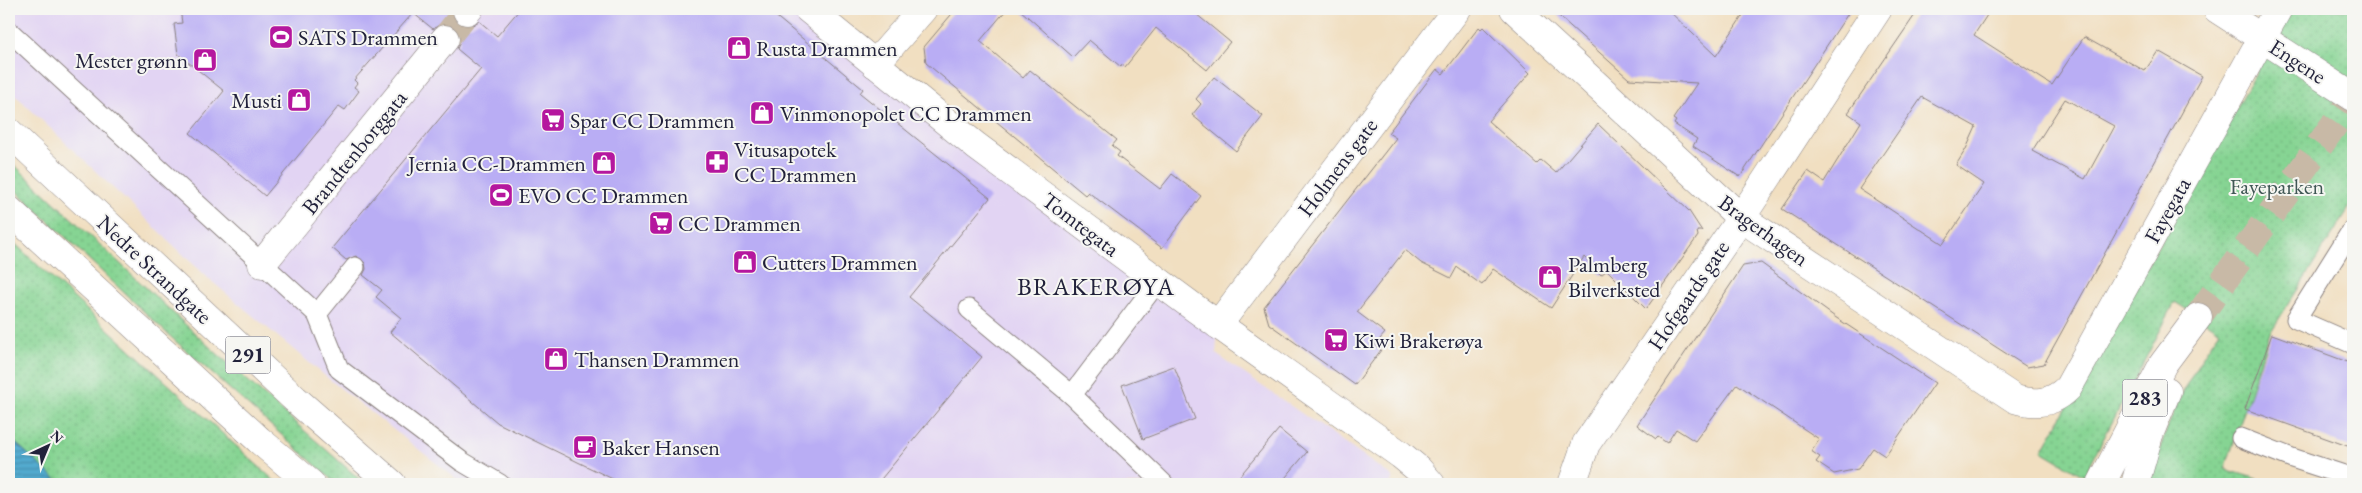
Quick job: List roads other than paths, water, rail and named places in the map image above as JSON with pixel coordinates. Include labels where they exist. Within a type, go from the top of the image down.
[{"type":"main road","name":"Tomtegata","points":[[808,9],[976,146],[1218,325],[1401,455],[1418,469],[1431,484]]},
{"type":"main road","points":[[875,64],[923,9]]},
{"type":"main road","name":"Holmens gate","points":[[1218,325],[1457,9]]},
{"type":"main road","name":"Bragerhagen","points":[[1514,9],[1741,218],[2015,398],[2032,404],[2047,402]]},
{"type":"main road","name":"Hofgaards gate","points":[[1572,484],[1586,444],[1741,218],[1878,9]]},
{"type":"main road","name":"Engene","points":[[2217,9],[2353,97]]},
{"type":"main road","name":"Fayegata","points":[[2047,402],[2060,397],[2068,388],[2278,9]]},
{"type":"main road","name":"Brandtenborggata","points":[[262,264],[445,38]]},
{"type":"main road","name":"Nedre Strandgate","points":[[9,132],[295,399],[392,484]]},
{"type":"main road","name":"291","points":[[9,210],[258,440],[310,484]]},
{"type":"main road","name":"283","points":[[2101,484],[2163,364],[2198,317],[2152,427],[2135,484]]},
{"type":"lane","points":[[9,31],[317,314],[339,369],[460,461],[500,484]]},
{"type":"lane","points":[[2353,228],[2296,319],[2353,344]]},
{"type":"lane","points":[[317,314],[355,267]]},
{"type":"lane","points":[[1072,395],[1158,281]]},
{"type":"lane","points":[[969,309],[1072,395],[1164,484]]},
{"type":"lane","points":[[2241,438],[2292,458],[2353,478]]},
{"type":"water","points":[[9,437],[61,484],[9,484]]},
{"type":"tunnel","points":[[445,39],[467,11]]},
{"type":"tunnel","points":[[2198,317],[2353,98]]},
{"type":"place","name":"SATS Drammen","points":[[281,37]]},
{"type":"place","name":"Rusta Drammen","points":[[739,48]]},
{"type":"place","name":"Mester grønn","points":[[205,60]]},
{"type":"place","name":"Musti","points":[[299,100]]},
{"type":"place","name":"Vinmonopolet CC Drammen","points":[[762,113]]},
{"type":"place","name":"Spar CC Drammen","points":[[553,120]]},
{"type":"place","name":"Vitusapotek CC Drammen","points":[[717,162]]},
{"type":"place","name":"Jernia CC-Drammen","points":[[604,163]]},
{"type":"place","name":"EVO CC Drammen","points":[[501,195]]},
{"type":"place","name":"CC Drammen","points":[[661,223]]},
{"type":"place","name":"Cutters Drammen","points":[[745,262]]},
{"type":"place","name":"Palmberg Bilverksted","points":[[1550,277]]},
{"type":"place","name":"Kiwi Brakerøya","points":[[1336,340]]},
{"type":"place","name":"Thansen Drammen","points":[[556,359]]},
{"type":"place","name":"Baker Hansen","points":[[585,447]]},
{"type":"district","name":"BRAKERØYA","points":[[1096,286]]},
{"type":"park label","name":"Fayeparken","points":[[2277,186]]}]
